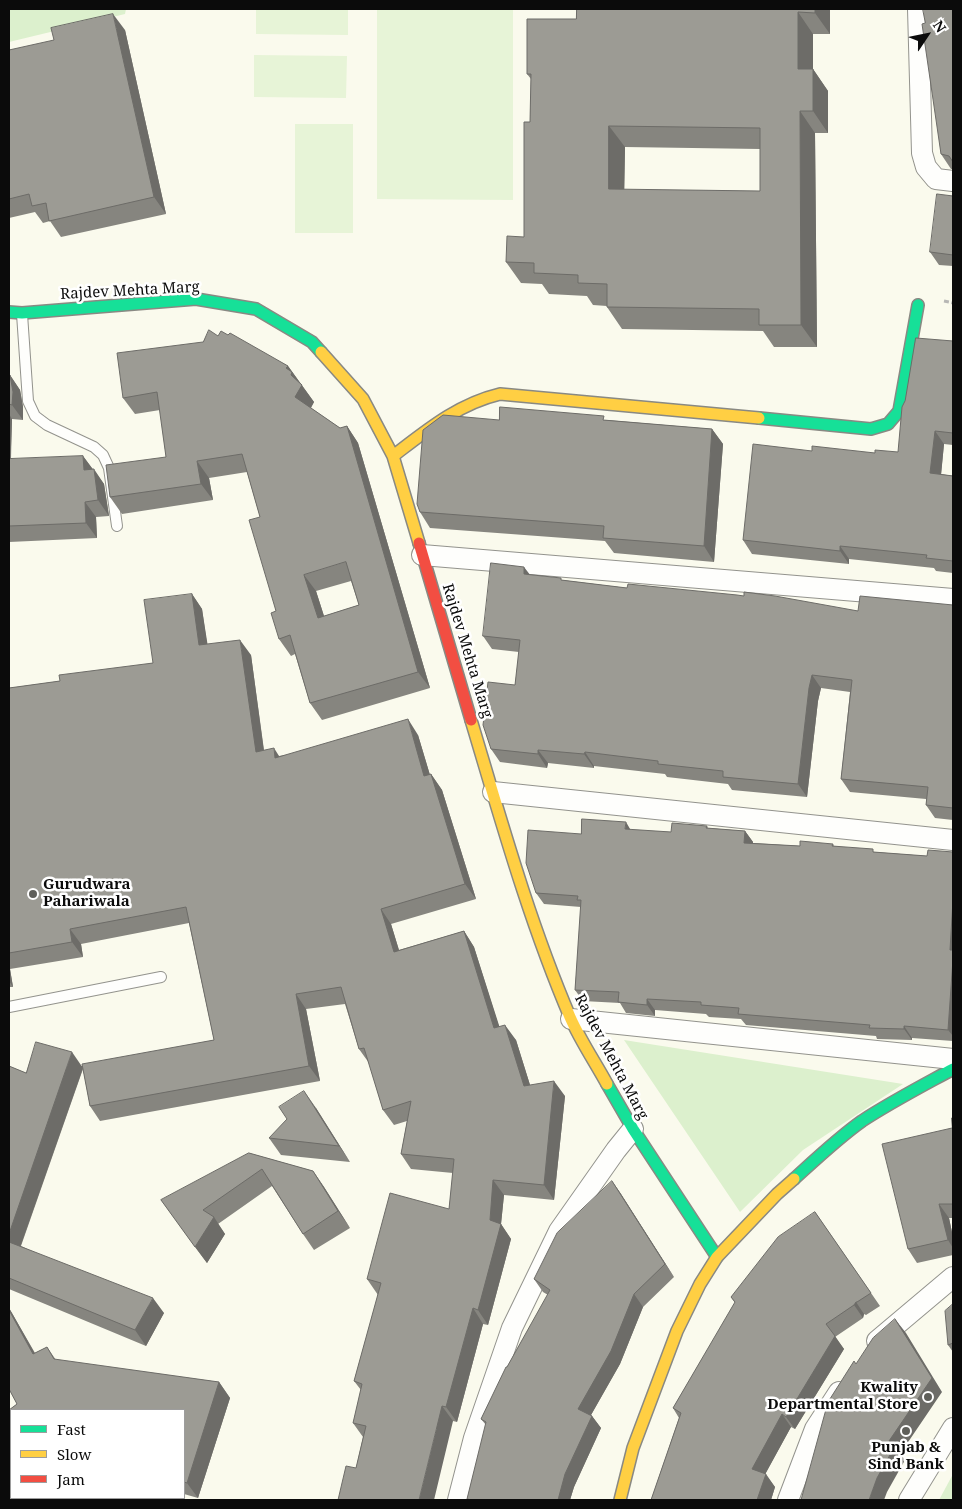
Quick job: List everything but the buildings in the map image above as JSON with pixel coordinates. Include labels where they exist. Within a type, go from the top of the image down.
[{"type":"street","points":[[918,9],[922,153],[926,167],[936,179],[953,181]]},
{"type":"street","name":"Rajdev Mehta Marg","points":[[9,312],[22,313],[196,299],[256,309],[312,342],[363,399],[393,456],[514,865],[571,1019],[633,1129],[717,1257]]},
{"type":"street","points":[[393,456],[456,411],[485,397],[500,394],[871,429],[883,428],[894,420],[899,411],[918,305]]},
{"type":"street","points":[[422,555],[953,599]]},
{"type":"street","points":[[492,792],[953,840]]},
{"type":"street","points":[[571,1019],[953,1059]]},
{"type":"street","points":[[620,1500],[633,1448],[677,1331],[700,1284],[717,1257],[776,1194],[828,1148],[861,1122],[901,1097],[953,1070]]},
{"type":"street","points":[[458,1500],[474,1438],[512,1328],[559,1231],[633,1129]]},
{"type":"street","points":[[865,1352],[953,1278]]},
{"type":"street","points":[[788,1500],[814,1429],[850,1375]]},
{"type":"street","points":[[909,1500],[953,1428]]},
{"type":"lane","points":[[22,313],[28,401],[35,416],[47,425],[94,447],[103,455],[109,468],[117,526]]},
{"type":"lane","points":[[9,1007],[161,977]]},
{"type":"green space","points":[[9,9],[126,9],[125,14],[9,42]]},
{"type":"green space","points":[[256,9],[348,9],[348,35],[256,34]]},
{"type":"green space","points":[[377,9],[513,9],[513,200],[377,199]]},
{"type":"green space","points":[[254,55],[347,56],[346,98],[254,97]]},
{"type":"green space","points":[[295,124],[353,124],[353,233],[295,233]]},
{"type":"green space","points":[[624,1040],[903,1084],[803,1150],[740,1212]]},
{"type":"green space","points":[[953,1474],[953,1500],[939,1500]]},
{"type":"traffic: fast","points":[[9,312],[22,313],[196,299],[256,309],[312,342],[321,352]]},
{"type":"traffic: fast","points":[[759,418],[871,429],[888,424],[899,411],[918,305]]},
{"type":"traffic: fast","points":[[794,1179],[862,1121],[953,1069]]},
{"type":"traffic: fast","points":[[607,1084],[633,1129],[717,1257]]},
{"type":"traffic: slow","points":[[321,352],[363,399],[393,456],[419,543]]},
{"type":"traffic: slow","points":[[393,456],[457,411],[485,398],[500,394],[759,418]]},
{"type":"traffic: slow","points":[[471,720],[516,870],[541,944],[574,1026],[607,1084]]},
{"type":"traffic: slow","points":[[620,1500],[633,1448],[677,1331],[700,1284],[717,1257],[777,1194],[794,1179]]},
{"type":"traffic: jam","points":[[419,543],[471,720]]},
{"type":"place","name":"Gurudwara Pahariwala","points":[[33,894]]},
{"type":"place","name":"Kwality Departmental Store","points":[[928,1397]]},
{"type":"place","name":"Punjab & Sind Bank","points":[[906,1431]]}]
